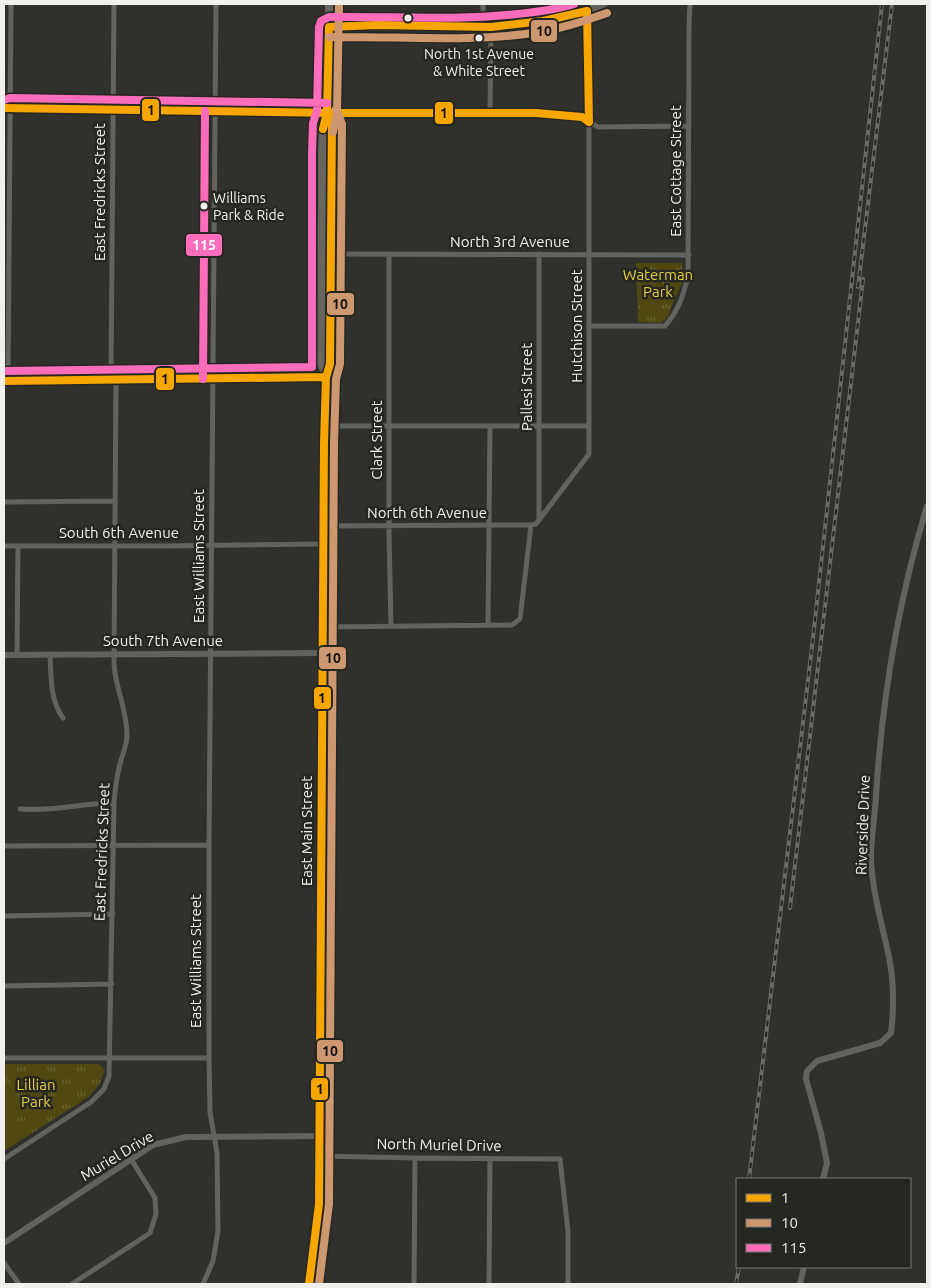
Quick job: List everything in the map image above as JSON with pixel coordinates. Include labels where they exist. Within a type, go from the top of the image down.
[{"type":"main road","name":"East Main Street","points":[[326,377],[320,363],[323,124],[327,112],[329,4]]},
{"type":"main road","points":[[329,26],[487,27],[543,21],[587,11],[604,4]]},
{"type":"main road","name":"East Main Street","points":[[309,1284],[319,1204],[324,426],[326,377],[330,364],[332,124],[327,112]]},
{"type":"main road","points":[[6,381],[326,377]]},
{"type":"street","points":[[6,381],[7,108],[11,4]]},
{"type":"street","name":"East Fredricks Street","points":[[4,1159],[91,1102],[104,1089],[110,1076],[114,803],[116,782],[127,736],[125,714],[114,674],[114,4]]},
{"type":"street","name":"East Williams Street","points":[[203,1284],[213,1261],[218,1231],[217,1153],[210,1112],[209,1058],[216,4]]},
{"type":"street","points":[[484,4],[487,27],[490,113]]},
{"type":"street","name":"East Cottage Street","points":[[589,326],[665,326],[675,314],[682,299],[688,276],[689,25],[691,7]]},
{"type":"street","name":"Hutchison Street","points":[[531,525],[536,524],[589,454],[587,11]]},
{"type":"street","points":[[7,108],[113,111],[536,112],[582,117],[598,127],[689,126]]},
{"type":"street","name":"North 3rd Avenue","points":[[330,254],[688,255]]},
{"type":"street","name":"Clark Street","points":[[389,254],[391,626]]},
{"type":"street","name":"Pallesi Street","points":[[539,254],[539,520]]},
{"type":"street","points":[[324,426],[589,426]]},
{"type":"street","points":[[488,625],[490,426]]},
{"type":"street","points":[[4,502],[115,501]]},
{"type":"street","name":"Riverside Drive","points":[[823,1178],[827,1163],[806,1079],[807,1070],[817,1061],[880,1043],[891,1033],[893,1007],[891,969],[873,887],[871,856],[879,753],[886,695],[913,552],[927,506]]},
{"type":"street","points":[[322,627],[512,625],[520,619],[531,525]]},
{"type":"street","name":"North 6th Avenue","points":[[323,526],[531,525]]},
{"type":"street","name":"South 6th Avenue","points":[[4,546],[114,547],[323,544]]},
{"type":"street","points":[[17,654],[18,546]]},
{"type":"street","name":"South 7th Avenue","points":[[4,655],[322,653]]},
{"type":"street","points":[[50,654],[52,687],[59,713],[63,718]]},
{"type":"street","points":[[20,809],[33,810],[88,803],[114,803]]},
{"type":"street","points":[[4,846],[209,845]]},
{"type":"street","points":[[4,916],[113,914]]},
{"type":"street","points":[[4,986],[112,984]]},
{"type":"street","points":[[4,1058],[209,1058]]},
{"type":"street","name":"Muriel Drive","points":[[4,1243],[153,1145],[186,1137],[319,1136]]},
{"type":"street","name":"North Muriel Drive","points":[[319,1156],[560,1159],[568,1231],[568,1284]]},
{"type":"street","points":[[414,1284],[415,1158]]},
{"type":"street","points":[[72,1284],[150,1233],[156,1214],[155,1198],[131,1159]]},
{"type":"street","points":[[489,1284],[490,1159]]},
{"type":"street","points":[[4,1263],[19,1284]]},
{"type":"street","points":[[800,1284],[804,1268]]},
{"type":"green space","name":"Waterman Park","points":[[636,263],[682,263],[682,283],[668,317],[661,323],[638,322]]},
{"type":"green space","name":"Lillian Park","points":[[4,1064],[99,1064],[105,1070],[100,1083],[90,1096],[4,1151]]},
{"type":"green space","points":[[7,1081],[15,1120],[14,1134],[11,1140],[4,1140],[4,1082]]},
{"type":"railway","points":[[749,1178],[813,638],[882,4]]},
{"type":"railway","points":[[858,287],[892,4]]},
{"type":"railway","points":[[790,908],[863,279]]},
{"type":"railway","points":[[736,1284],[739,1268]]},
{"type":"transit line","name":"10","points":[[333,132],[337,113],[339,4]]},
{"type":"transit line","name":"115","points":[[4,371],[312,367],[312,153],[313,123],[317,111],[319,27],[321,21],[329,17],[447,18],[494,16],[560,8],[574,4]]},
{"type":"transit line","name":"1","points":[[323,129],[327,113],[329,27],[377,25],[491,27],[543,21],[587,11],[589,122]]},
{"type":"transit line","name":"10","points":[[329,37],[461,38],[514,35],[557,28],[607,13]]},
{"type":"transit line","name":"115","points":[[4,100],[10,98],[327,103]]},
{"type":"transit line","name":"1","points":[[4,108],[339,113],[536,113],[582,117],[589,122]]},
{"type":"transit line","name":"10","points":[[319,1284],[329,1204],[334,443],[336,379],[340,364],[342,124],[336,109]]},
{"type":"transit line","name":"115","points":[[203,379],[205,111]]},
{"type":"transit line","name":"1","points":[[309,1284],[319,1204],[324,443],[326,377],[330,364],[332,124],[327,113]]},
{"type":"transit line","name":"1","points":[[4,381],[326,377]]},
{"type":"place","name":"North 1st Avenue & White Street","points":[[479,38]]},
{"type":"place","name":"Williams Park & Ride","points":[[204,206]]}]
